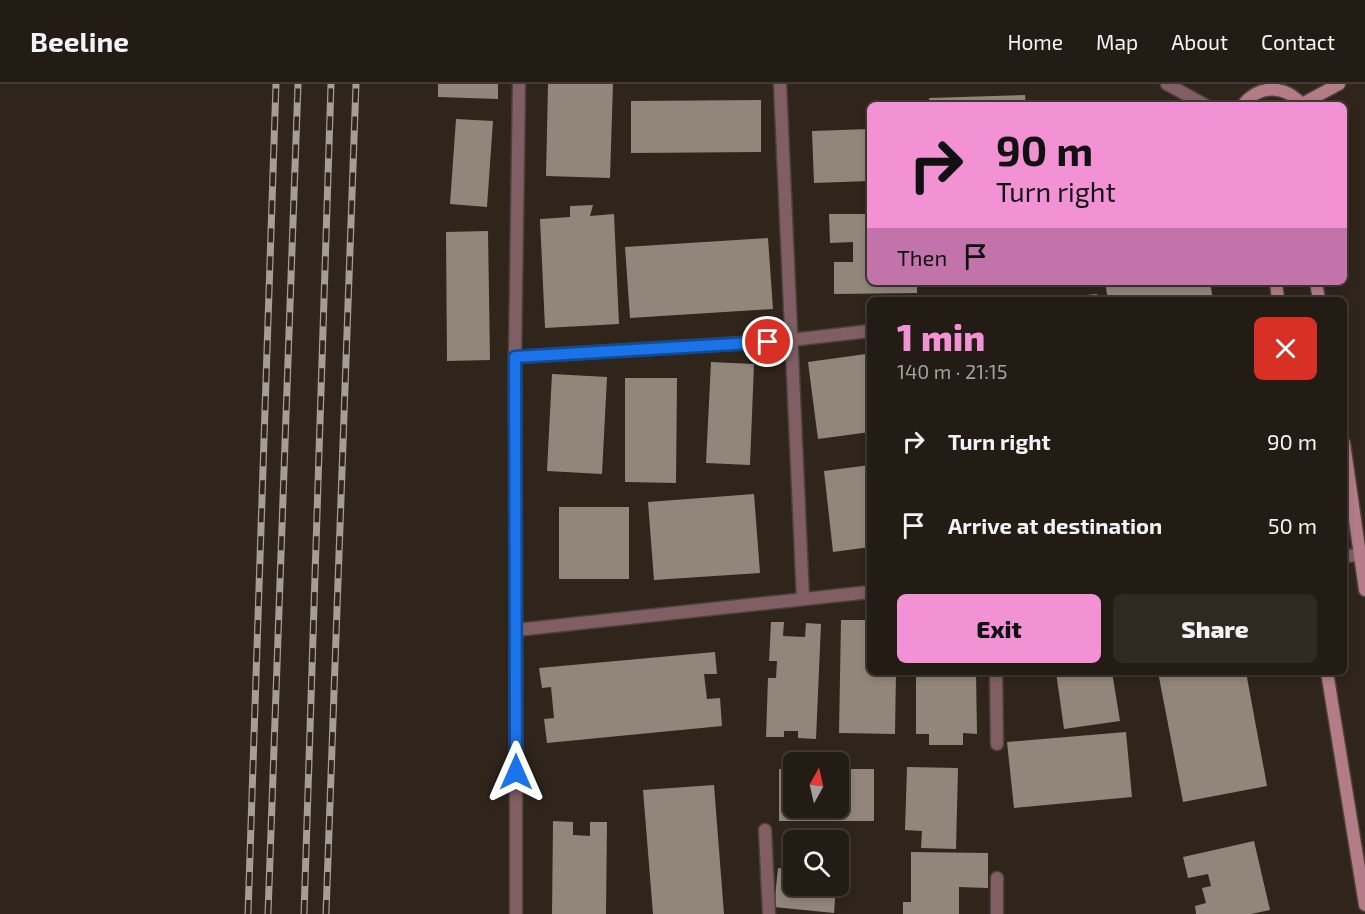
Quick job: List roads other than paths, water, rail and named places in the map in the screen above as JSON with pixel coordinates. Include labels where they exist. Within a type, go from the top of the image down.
[{"type":"main road","points":[[1307,102],[1340,84]]},
{"type":"main road","points":[[1246,102],[1258,87],[1285,90],[1299,102]]},
{"type":"main road","points":[[1347,462],[1362,555],[1365,590]]},
{"type":"main road","points":[[1327,675],[1365,905]]},
{"type":"street","points":[[516,914],[515,357],[519,84]]},
{"type":"street","points":[[780,84],[803,599]]},
{"type":"street","points":[[1167,84],[1200,102]]},
{"type":"street","points":[[515,357],[791,340],[867,331]]},
{"type":"street","points":[[1347,556],[1362,555]]},
{"type":"street","points":[[516,630],[867,592]]},
{"type":"street","points":[[996,675],[997,744]]},
{"type":"street","points":[[765,830],[769,914]]},
{"type":"street","points":[[997,878],[997,914]]},
{"type":"railway","points":[[248,914],[276,84]]},
{"type":"railway","points":[[268,914],[298,84]]},
{"type":"railway","points":[[304,914],[331,84]]},
{"type":"railway","points":[[326,914],[356,84]]}]
